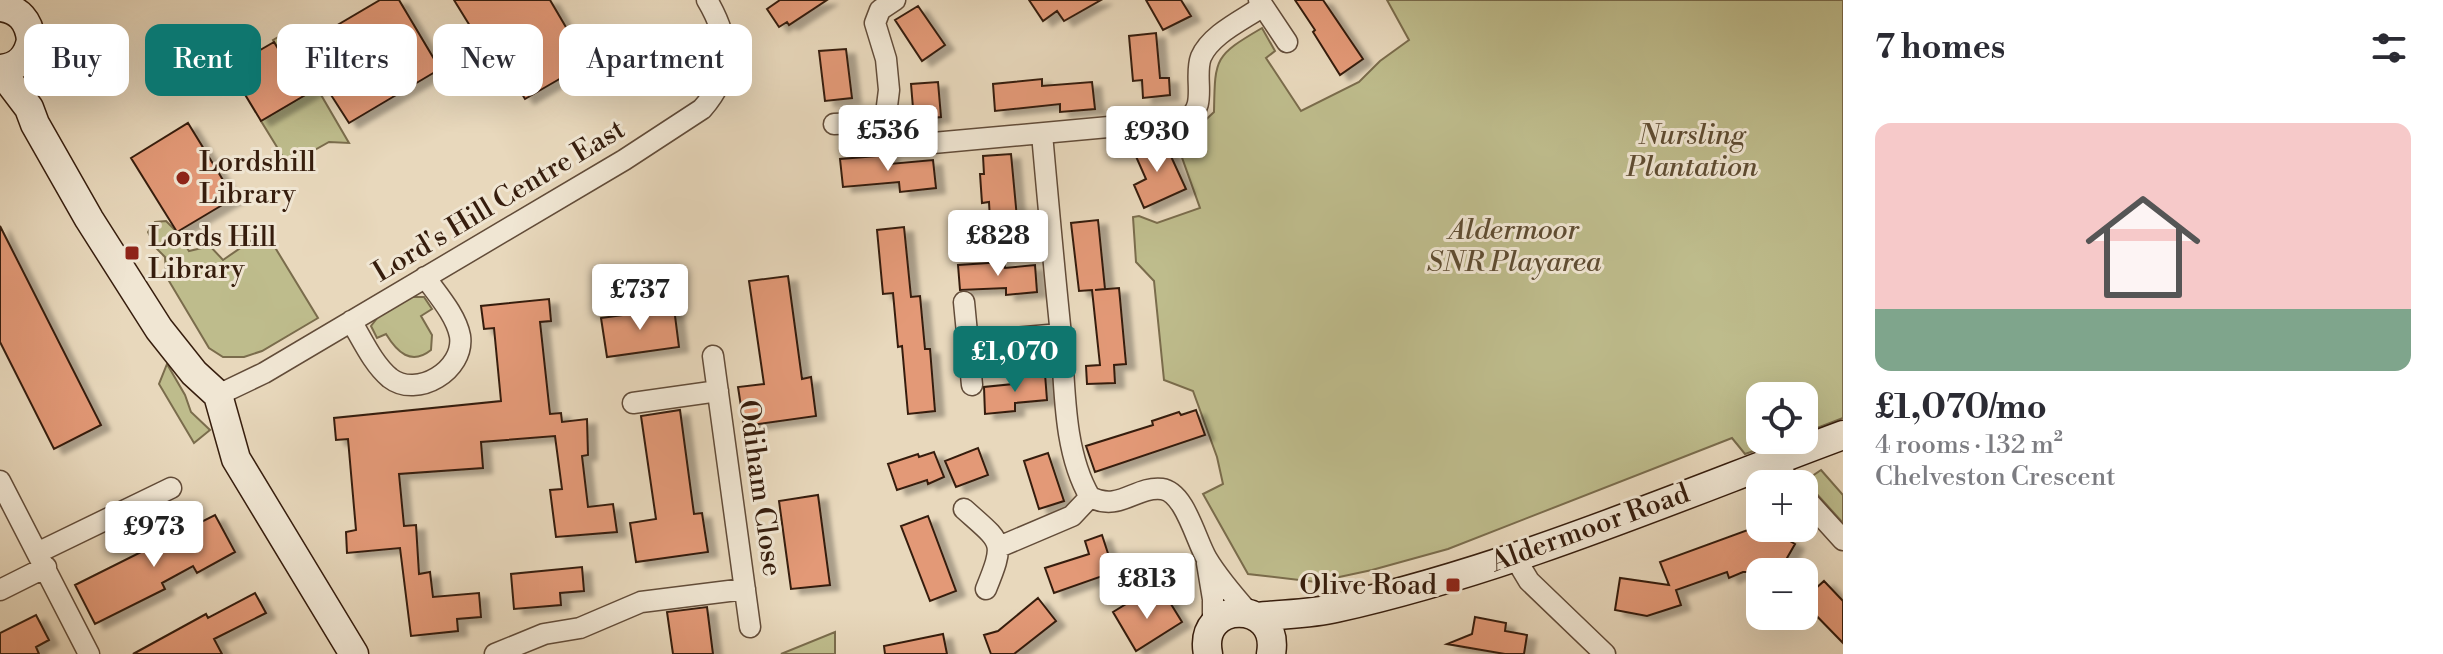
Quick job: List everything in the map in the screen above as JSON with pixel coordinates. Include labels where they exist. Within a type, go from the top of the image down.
[{"type":"street","name":"Lord's Hill Centre East","points":[[218,395],[264,373],[624,160],[702,109],[721,77],[726,51],[722,28],[707,0]]},
{"type":"street","points":[[885,122],[889,90],[886,59],[875,23],[880,10],[895,0]]},
{"type":"street","points":[[834,124],[885,122],[933,143],[1174,122],[1191,117],[1199,101],[1198,69],[1207,47],[1261,3],[1287,42]]},
{"type":"street","points":[[0,7],[11,9],[27,24]]},
{"type":"street","points":[[24,57],[15,66],[0,70],[29,108],[89,219],[159,329],[194,373],[218,395],[236,459],[354,654]]},
{"type":"street","points":[[29,96],[29,108]]},
{"type":"street","points":[[1042,134],[1074,453],[1090,497]]},
{"type":"street","points":[[351,321],[390,377],[400,383],[416,385],[431,382],[454,361],[460,349],[460,337],[456,324],[425,277]]},
{"type":"street","points":[[964,302],[972,385]]},
{"type":"street","points":[[968,342],[1060,334]]},
{"type":"street","name":"Odiham Close","points":[[713,356],[750,627]]},
{"type":"street","points":[[633,403],[718,391]]},
{"type":"street","name":"Aldermoor Road","points":[[1205,642],[1229,613],[1253,615],[1333,609],[1422,585],[1514,556],[1843,435]]},
{"type":"street","points":[[1772,461],[1780,470]]},
{"type":"street","points":[[0,481],[89,654]]},
{"type":"street","points":[[0,590],[42,560],[171,488]]},
{"type":"street","points":[[1090,497],[1107,503],[1157,489],[1173,493],[1207,559],[1271,635],[1271,652]]},
{"type":"street","points":[[999,547],[1072,516],[1090,497]]},
{"type":"street","points":[[964,509],[993,535],[999,547],[986,589]]},
{"type":"street","points":[[1818,512],[1843,540]]},
{"type":"street","points":[[1514,556],[1529,581],[1605,654]]},
{"type":"street","points":[[1205,642],[1213,599],[1207,559]]},
{"type":"street","points":[[495,654],[544,634],[580,628],[641,602],[745,589]]},
{"type":"street","name":"Aldermoor Road","points":[[1271,652],[1333,609]]},
{"type":"green space","points":[[1387,0],[1843,0],[1843,418],[1818,428],[1818,382],[1746,382],[1746,454],[1732,438],[1448,549],[1372,570],[1316,582],[1248,574],[1203,494],[1223,484],[1217,457],[1193,391],[1164,380],[1154,281],[1136,262],[1133,217],[1139,216],[1157,223],[1200,208],[1175,138],[1196,129],[1214,112],[1217,69],[1220,60],[1234,45],[1262,28],[1275,51],[1266,58],[1301,111],[1359,82],[1380,61],[1409,40]]},
{"type":"green space","points":[[303,96],[322,96],[349,143],[329,142],[288,165],[261,121]]},
{"type":"green space","points":[[166,221],[189,251],[210,246],[223,260],[265,231],[318,318],[262,351],[244,357],[223,357],[209,348],[166,276],[165,257],[148,232],[155,222]]},
{"type":"green space","points":[[411,297],[424,297],[432,309],[421,316],[432,335],[431,350],[417,357],[405,355],[386,334],[377,338],[371,326],[378,317]]},
{"type":"green space","points":[[167,364],[191,412],[210,430],[194,443],[159,384]]},
{"type":"green space","points":[[1821,470],[1843,495],[1843,523],[1818,495],[1818,472]]},
{"type":"green space","points":[[835,632],[835,654],[781,654]]},
{"type":"building","points":[[380,0],[399,0],[413,24],[339,24]]},
{"type":"building","points":[[454,0],[550,0],[564,24],[559,24],[559,79],[543,89],[543,24],[469,24]]},
{"type":"building","points":[[780,0],[827,0],[789,25],[787,22],[779,27],[767,9]]},
{"type":"building","points":[[1029,0],[1101,0],[1064,21],[1057,11],[1043,21]]},
{"type":"building","points":[[1146,0],[1181,0],[1191,16],[1163,30]]},
{"type":"building","points":[[1295,0],[1323,0],[1363,59],[1340,75]]},
{"type":"building","points":[[918,6],[945,45],[922,61],[895,20]]},
{"type":"building","points":[[417,30],[433,57],[433,73],[417,83]]},
{"type":"building","points":[[1156,33],[1160,78],[1169,78],[1170,95],[1143,98],[1142,80],[1133,81],[1129,36]]},
{"type":"building","points":[[274,42],[277,47],[277,96],[304,96],[261,121],[246,96],[261,96],[261,50]]},
{"type":"building","points":[[846,49],[852,98],[825,101],[819,51]]},
{"type":"building","points":[[1042,79],[1042,86],[1092,82],[1095,109],[1060,112],[1060,104],[995,111],[993,84]]},
{"type":"building","points":[[938,82],[941,117],[914,120],[911,84]]},
{"type":"building","points":[[332,96],[394,96],[349,123]]},
{"type":"building","name":"Lordshill Library","points":[[188,123],[234,198],[177,232],[131,158]]},
{"type":"building","points":[[1163,139],[1186,189],[1144,208],[1134,185],[1146,179],[1134,152]]},
{"type":"building","points":[[1011,154],[1017,218],[990,220],[989,202],[982,203],[980,174],[984,174],[983,156]]},
{"type":"building","points":[[890,155],[890,164],[933,160],[936,188],[900,192],[899,182],[843,187],[840,159]]},
{"type":"building","points":[[1098,220],[1105,289],[1095,290],[1119,288],[1126,364],[1114,365],[1115,383],[1087,384],[1086,366],[1100,365],[1092,290],[1079,291],[1071,223]]},
{"type":"building","points":[[0,226],[101,425],[54,449],[0,342]]},
{"type":"building","points":[[904,227],[911,297],[920,296],[925,349],[930,349],[935,411],[908,414],[902,346],[898,347],[893,293],[883,294],[877,230]]},
{"type":"building","points":[[1004,262],[1005,268],[1035,265],[1037,292],[1006,295],[1006,288],[960,290],[958,265]]},
{"type":"building","points":[[788,276],[802,379],[811,377],[816,416],[744,426],[738,387],[764,384],[749,281]]},
{"type":"building","points":[[549,299],[551,321],[540,322],[550,414],[561,413],[562,422],[587,419],[588,455],[582,456],[588,507],[613,504],[617,532],[556,537],[550,490],[562,489],[555,436],[481,442],[483,468],[399,474],[404,526],[416,525],[419,574],[430,572],[433,597],[479,593],[481,617],[457,619],[458,631],[411,636],[400,548],[347,553],[346,532],[356,530],[348,439],[336,440],[334,418],[501,401],[494,328],[484,329],[481,306]]},
{"type":"building","points":[[674,308],[679,347],[607,357],[601,318]]},
{"type":"building","points":[[1045,374],[1047,400],[1015,403],[1015,411],[985,414],[984,387],[1013,384],[1013,377]]},
{"type":"building","points":[[680,410],[694,514],[702,513],[708,552],[636,562],[630,523],[656,519],[641,416]]},
{"type":"building","points":[[1196,410],[1205,435],[1095,472],[1086,446],[1153,425],[1152,421],[1179,412],[1181,415]]},
{"type":"building","points":[[978,448],[988,475],[956,487],[945,461]]},
{"type":"building","points":[[934,452],[944,477],[928,484],[927,480],[897,490],[888,464]]},
{"type":"building","points":[[1048,453],[1064,501],[1039,509],[1024,461]]},
{"type":"building","points":[[818,495],[830,585],[791,589],[779,501]]},
{"type":"building","points":[[215,515],[235,552],[197,573],[193,566],[162,583],[165,589],[95,624],[75,585]]},
{"type":"building","points":[[928,516],[956,591],[930,601],[901,526]]},
{"type":"building","points":[[1746,531],[1746,542],[1795,544],[1787,558],[1746,558],[1746,572],[1729,578],[1727,572],[1676,590],[1681,605],[1647,616],[1615,610],[1620,578],[1669,585],[1660,562]]},
{"type":"building","points":[[1102,535],[1114,572],[1054,593],[1045,568],[1089,554],[1085,541]]},
{"type":"building","points":[[582,567],[584,591],[560,593],[561,605],[514,609],[511,574]]},
{"type":"building","points":[[1824,581],[1843,601],[1843,643],[1818,617],[1818,586]]},
{"type":"building","points":[[255,593],[266,613],[214,639],[222,654],[133,654],[206,614],[208,618]]},
{"type":"building","points":[[1166,596],[1182,622],[1136,651],[1113,612],[1136,598],[1143,610]]},
{"type":"building","points":[[1038,598],[1056,621],[1014,654],[991,654],[984,635],[998,631]]},
{"type":"building","points":[[707,607],[713,654],[673,654],[667,612]]},
{"type":"building","points":[[36,615],[49,640],[36,647],[39,654],[0,654],[0,633]]},
{"type":"building","points":[[1475,617],[1506,623],[1505,631],[1527,635],[1524,654],[1505,654],[1447,644],[1472,634]]},
{"type":"building","points":[[943,634],[947,654],[885,654],[884,646]]},
{"type":"place","name":"Lordshill Library","points":[[183,178]]},
{"type":"place","name":"Lords Hill Library","points":[[132,253]]},
{"type":"place","name":"Olive Road","points":[[1453,585]]},
{"type":"park label","name":"Nursling Plantation","points":[[1692,151]]},
{"type":"park label","name":"Aldermoor SNR Playarea","points":[[1514,246]]}]
